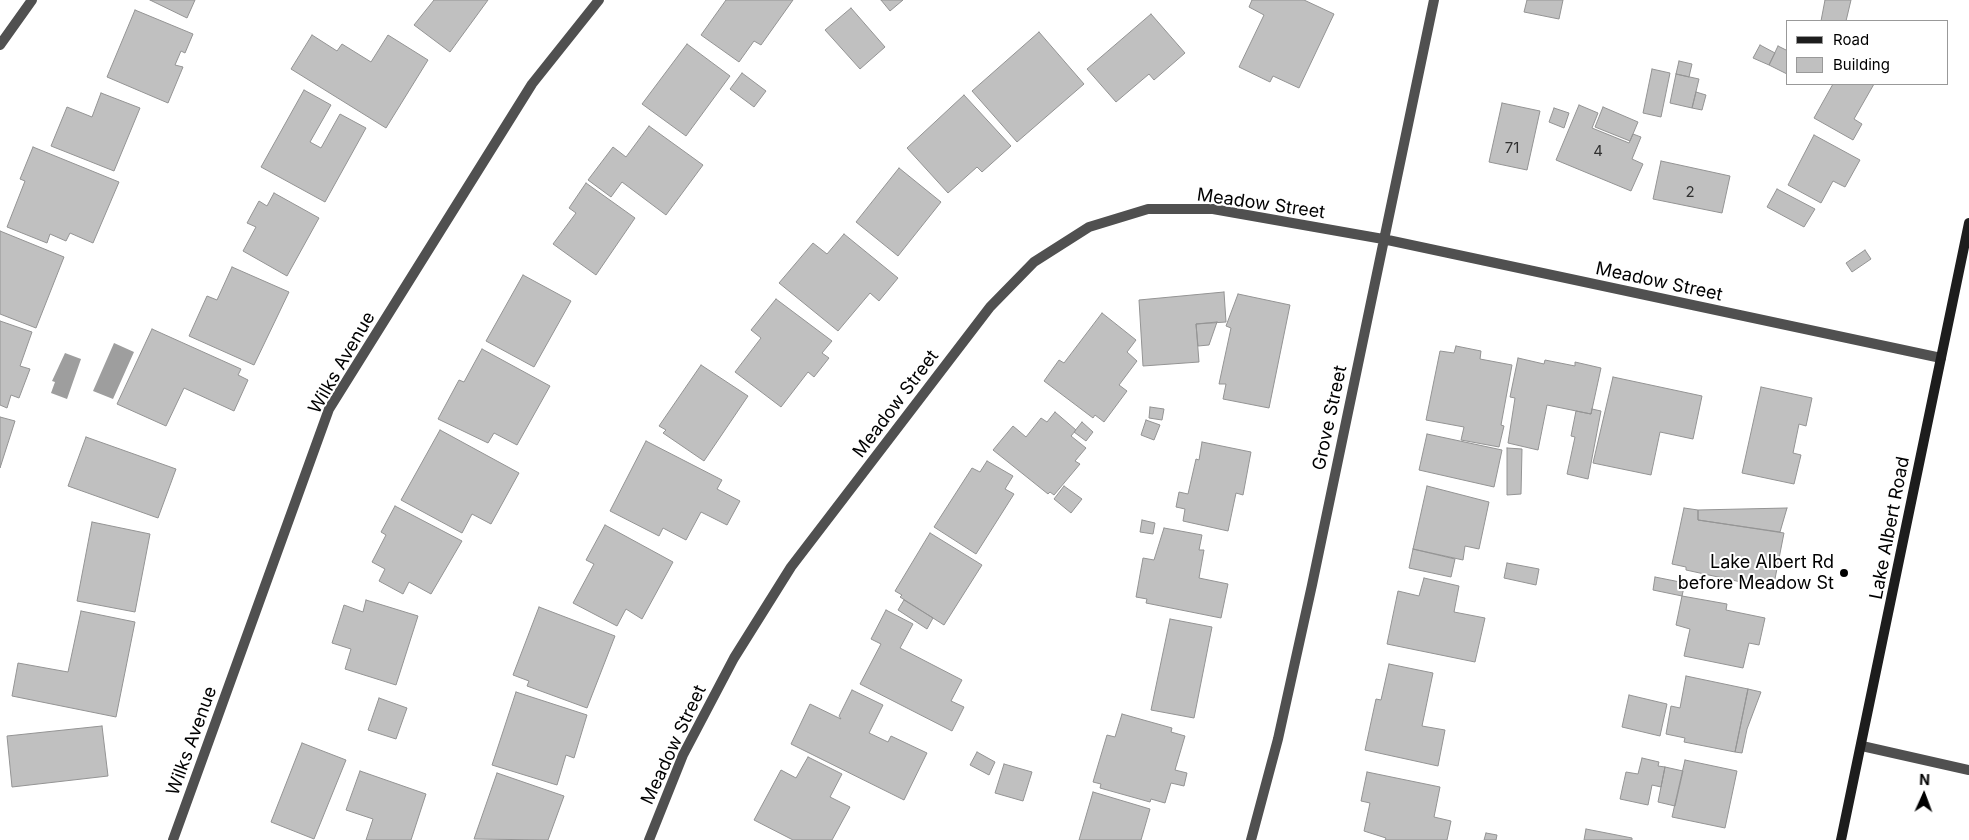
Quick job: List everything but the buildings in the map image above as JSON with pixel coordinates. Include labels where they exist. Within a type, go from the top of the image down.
[{"type":"main road","name":"Lake Albert Road","points":[[1841,840],[1969,223]]},
{"type":"street","points":[[0,45],[32,0]]},
{"type":"street","name":"Wilks Avenue","points":[[173,840],[329,409],[532,84],[599,0]]},
{"type":"street","name":"Grove Street","points":[[1251,840],[1278,739],[1312,585],[1434,0]]},
{"type":"street","name":"Meadow Street","points":[[649,840],[683,755],[734,658],[791,567],[990,307],[1034,262],[1090,227],[1148,209],[1213,209],[1383,239],[1941,358]]},
{"type":"street","points":[[1862,746],[1969,770]]},
{"type":"shaded area","points":[[114,343],[134,352],[113,399],[93,391]]},
{"type":"shaded area","points":[[65,353],[81,359],[67,399],[51,393],[55,382],[52,381]]},
{"type":"place","name":"Lake Albert Rd before Meadow St","points":[[1844,573]]}]
